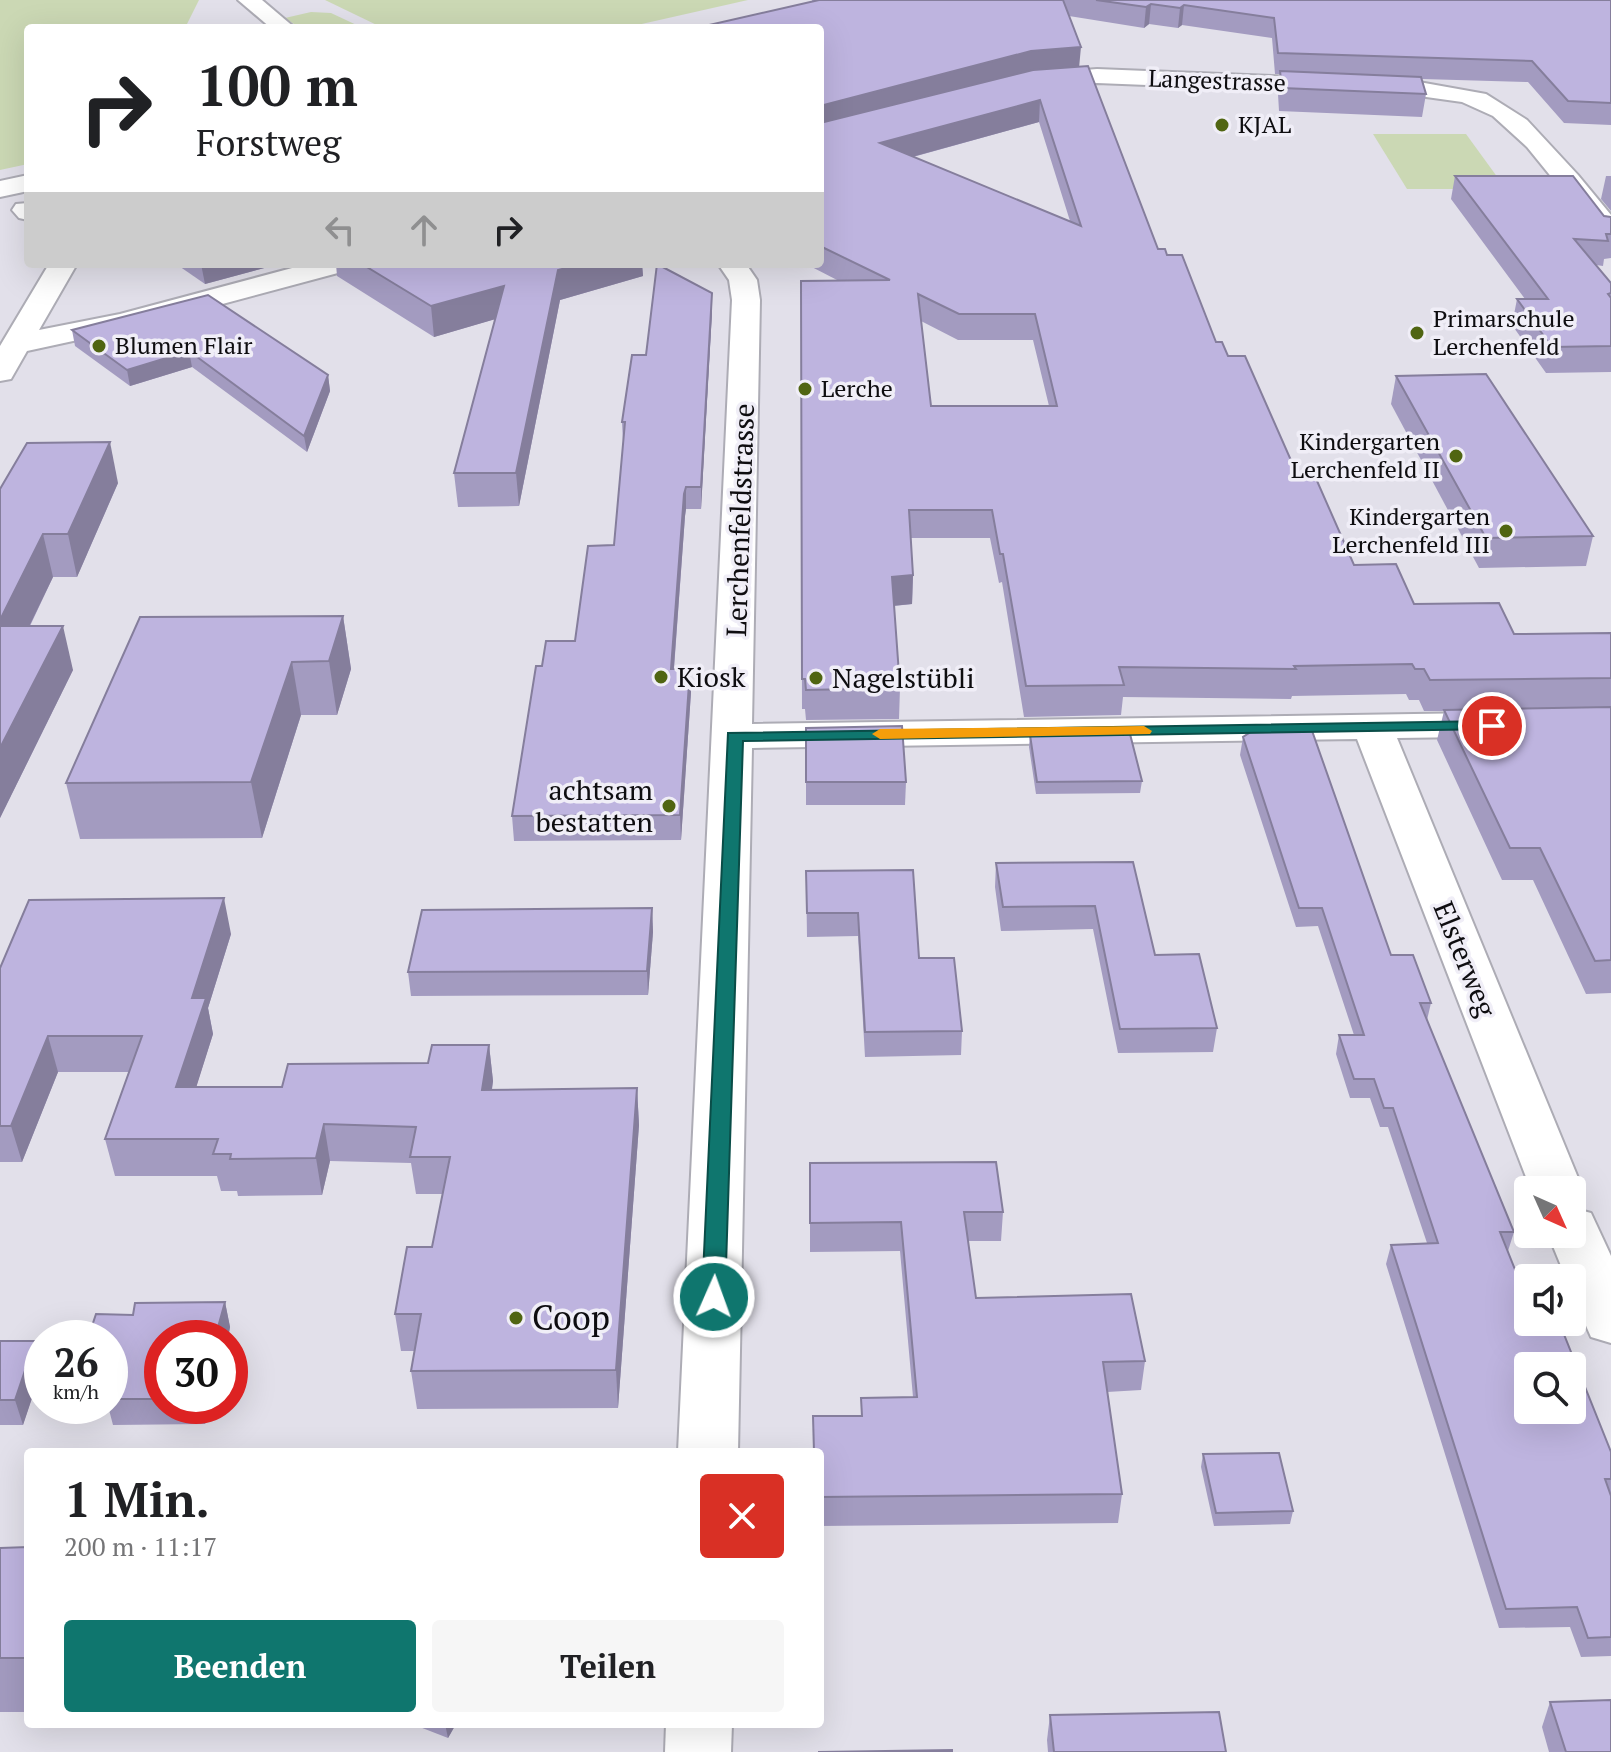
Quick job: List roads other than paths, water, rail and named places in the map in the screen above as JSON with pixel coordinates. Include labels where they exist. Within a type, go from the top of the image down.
[{"type":"street","points":[[249,0],[279,24]]},
{"type":"street","name":"Langestrasse","points":[[1015,85],[1054,77],[1097,76],[1419,89],[1465,95],[1500,110],[1526,133],[1611,232]]},
{"type":"street","points":[[0,189],[24,184]]},
{"type":"street","points":[[0,372],[61,268]]},
{"type":"street","points":[[17,344],[108,326],[324,268]]},
{"type":"street","name":"Lerchenfeldstrasse","points":[[708,1448],[746,300],[743,280],[735,268]]},
{"type":"street","points":[[734,736],[1611,723]]},
{"type":"street","name":"Elsterweg","points":[[1373,728],[1551,1176]]},
{"type":"street","points":[[1581,1248],[1611,1322]]},
{"type":"street","points":[[698,1752],[699,1728]]},
{"type":"place","name":"KJAL","points":[[1222,125]]},
{"type":"place","name":"Primarschule Lerchenfeld","points":[[1417,333]]},
{"type":"place","name":"Blumen Flair","points":[[99,346]]},
{"type":"place","name":"Lerche","points":[[805,389]]},
{"type":"place","name":"Kindergarten Lerchenfeld II","points":[[1456,456]]},
{"type":"place","name":"Kindergarten Lerchenfeld III","points":[[1506,531]]},
{"type":"place","name":"Kiosk","points":[[661,677]]},
{"type":"place","name":"Nagelstübli","points":[[816,678]]},
{"type":"place","name":"achtsam bestatten","points":[[669,806]]},
{"type":"place","name":"Coop","points":[[516,1318]]}]
